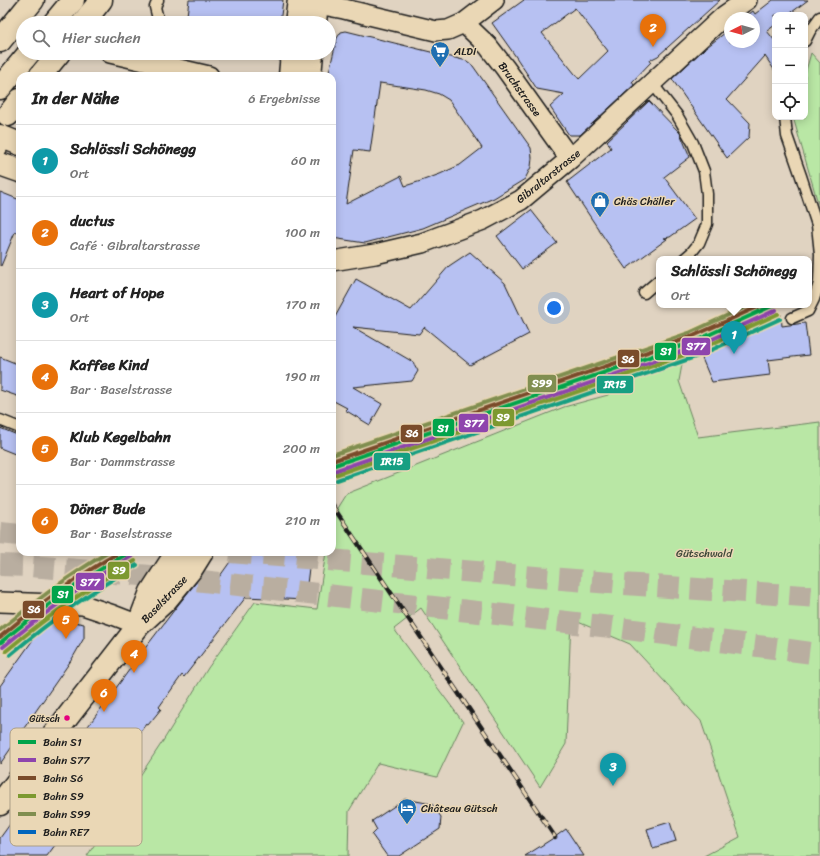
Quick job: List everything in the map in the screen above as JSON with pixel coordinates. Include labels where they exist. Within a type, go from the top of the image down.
[{"type":"main road","points":[[20,16],[33,0]]},
{"type":"main road","points":[[60,16],[73,0]]},
{"type":"main road","points":[[88,16],[101,0]]},
{"type":"main road","points":[[301,16],[309,6]]},
{"type":"main road","points":[[0,41],[16,21]]},
{"type":"main road","points":[[0,88],[23,60]]},
{"type":"main road","points":[[43,72],[53,60]]},
{"type":"main road","points":[[290,72],[291,60]]},
{"type":"main road","points":[[310,72],[311,60]]},
{"type":"main road","points":[[0,164],[16,170]]},
{"type":"main road","name":"Baselstrasse","points":[[138,625],[151,592],[174,556]]},
{"type":"main road","name":"Baselstrasse","points":[[59,728],[138,625],[165,600],[192,568],[200,556]]},
{"type":"main road","name":"Baselstrasse","points":[[0,804],[10,791]]},
{"type":"street","points":[[309,6],[344,9],[436,30],[448,30],[464,23],[494,0]]},
{"type":"street","name":"Gibraltarstrasse","points":[[336,260],[375,254],[422,243],[483,220],[521,200],[570,159],[725,15],[747,0]]},
{"type":"street","name":"Bruchstrasse","points":[[464,23],[488,46],[570,159]]},
{"type":"street","points":[[175,61],[200,72]]},
{"type":"street","points":[[0,602],[83,605],[138,625]]},
{"type":"lane","points":[[157,16],[155,8],[158,0]]},
{"type":"lane","points":[[808,35],[820,17]]},
{"type":"lane","points":[[652,83],[677,115],[693,143],[704,171],[707,194],[707,224],[699,243],[688,256]]},
{"type":"lane","points":[[785,120],[787,136],[817,225],[820,254],[820,283],[812,304]]},
{"type":"lane","points":[[644,293],[656,283]]},
{"type":"lane","points":[[792,318],[808,311],[810,308]]},
{"type":"lane","points":[[0,420],[16,426]]},
{"type":"green space","points":[[811,53],[820,63],[820,210],[794,120],[808,120],[808,64]]},
{"type":"green space","name":"Gütschwald","points":[[686,343],[679,381],[698,437],[820,422],[820,856],[704,856],[740,837],[701,721],[630,644],[571,619],[566,744],[540,787],[421,608],[394,629],[463,722],[437,777],[378,763],[349,811],[348,856],[87,856],[94,846],[142,846],[142,773],[208,668],[255,602],[317,609],[325,556],[336,556],[336,510],[346,494],[564,407],[608,395],[630,360]]},
{"type":"building","points":[[189,0],[283,0],[281,16],[187,16]]},
{"type":"building","points":[[524,0],[720,0],[658,56],[650,60],[651,62],[632,82],[634,85],[580,135],[569,135],[550,107],[564,94],[537,89],[492,23]],"holes":[[[575,8],[608,51],[579,79],[542,33]]]},
{"type":"building","points":[[773,0],[808,0],[792,12],[772,12],[772,27],[767,31],[772,37],[772,66],[765,56],[727,99],[750,123],[749,137],[727,158],[672,79],[703,50],[724,34],[724,48],[760,48],[760,12],[758,12]]},
{"type":"building","points":[[346,31],[467,61],[473,66],[531,148],[531,167],[525,179],[494,198],[423,228],[365,243],[336,239],[336,72],[329,72],[332,60],[336,60],[337,38],[341,32]],"holes":[[[380,83],[426,90],[439,94],[449,100],[482,148],[460,165],[440,174],[405,186],[401,176],[346,204],[354,150],[370,152]]]},
{"type":"building","points":[[649,101],[680,133],[690,157],[664,177],[695,219],[670,237],[664,238],[667,239],[626,269],[567,182],[611,148],[607,141]]},
{"type":"building","points":[[0,192],[16,198],[16,232],[0,266]]},
{"type":"building","points":[[531,210],[557,243],[522,269],[497,236]]},
{"type":"building","points":[[470,252],[505,283],[529,334],[470,365],[424,327],[419,334],[353,327],[413,362],[418,371],[412,381],[353,387],[382,404],[370,425],[345,410],[347,408],[336,402],[336,315],[356,279],[411,310],[449,266]]},
{"type":"building","points":[[781,314],[782,326],[805,323],[809,355],[768,360],[770,375],[712,382],[698,349],[753,328],[752,318]]},
{"type":"building","points":[[0,357],[16,363],[16,396],[0,390]]},
{"type":"building","points":[[0,428],[16,434],[16,454],[0,448]]},
{"type":"building","points":[[234,556],[310,556],[305,600],[246,597],[184,677],[182,675],[159,707],[161,709],[148,725],[146,724],[142,729],[142,728],[87,728],[146,647],[198,580],[210,590]]},
{"type":"building","points":[[54,618],[84,624],[84,638],[72,659],[24,728],[10,728],[10,750],[0,764],[0,686],[35,637],[31,634]]},
{"type":"building","name":"Château Gütsch","points":[[405,799],[432,804],[441,817],[440,829],[399,856],[387,856],[372,835],[377,830],[372,821]]},
{"type":"building","points":[[670,822],[676,841],[653,848],[647,829]]},
{"type":"building","points":[[10,824],[10,846],[54,846],[47,856],[0,856],[0,838]]},
{"type":"building","points":[[566,829],[584,856],[525,856],[555,837]]},
{"type":"tunnel","points":[[0,533],[16,535]]},
{"type":"tunnel","points":[[279,556],[623,584],[820,597]]},
{"type":"tunnel","points":[[0,565],[30,566],[176,578],[611,627],[820,654]]},
{"type":"railway","points":[[336,511],[555,837]]},
{"type":"rail line","name":"S99","points":[[336,454],[689,333],[743,308]]},
{"type":"rail line","name":"S6","points":[[336,460],[691,337],[755,308]]},
{"type":"rail line","name":"S1","points":[[336,465],[693,342],[767,308]]},
{"type":"rail line","name":"S77","points":[[336,470],[695,347],[776,310]]},
{"type":"rail line","name":"S9","points":[[336,475],[696,351],[778,314]]},
{"type":"rail line","name":"S99","points":[[0,630],[67,579],[103,556]]},
{"type":"rail line","name":"S6","points":[[0,637],[58,592],[88,571],[113,556]]},
{"type":"rail line","name":"S1","points":[[0,643],[63,594],[123,556]]},
{"type":"rail line","name":"S77","points":[[3,647],[66,598],[98,576],[132,556]]},
{"type":"rail line","name":"S9","points":[[6,651],[69,603],[101,581],[135,561]]},
{"type":"transit line","name":"IR15","points":[[337,480],[698,356],[780,319]]},
{"type":"transit line","name":"IR15","points":[[10,655],[71,607],[103,585],[137,565]]},
{"type":"place","name":"ductus","points":[[653,47]]},
{"type":"place","name":"ALDI","points":[[440,68]]},
{"type":"place","name":"Chäs Chäller","points":[[600,218]]},
{"type":"place","name":"Schlössli Schönegg","points":[[734,354]]},
{"type":"place","name":"Klub Kegelbahn","points":[[66,639]]},
{"type":"place","name":"Kaffee Kind","points":[[134,673]]},
{"type":"place","name":"Döner Bude","points":[[104,712]]},
{"type":"place","name":"Gütsch","points":[[67,718]]},
{"type":"place","name":"Heart of Hope","points":[[613,786]]},
{"type":"place","name":"Château Gütsch","points":[[407,825]]}]
